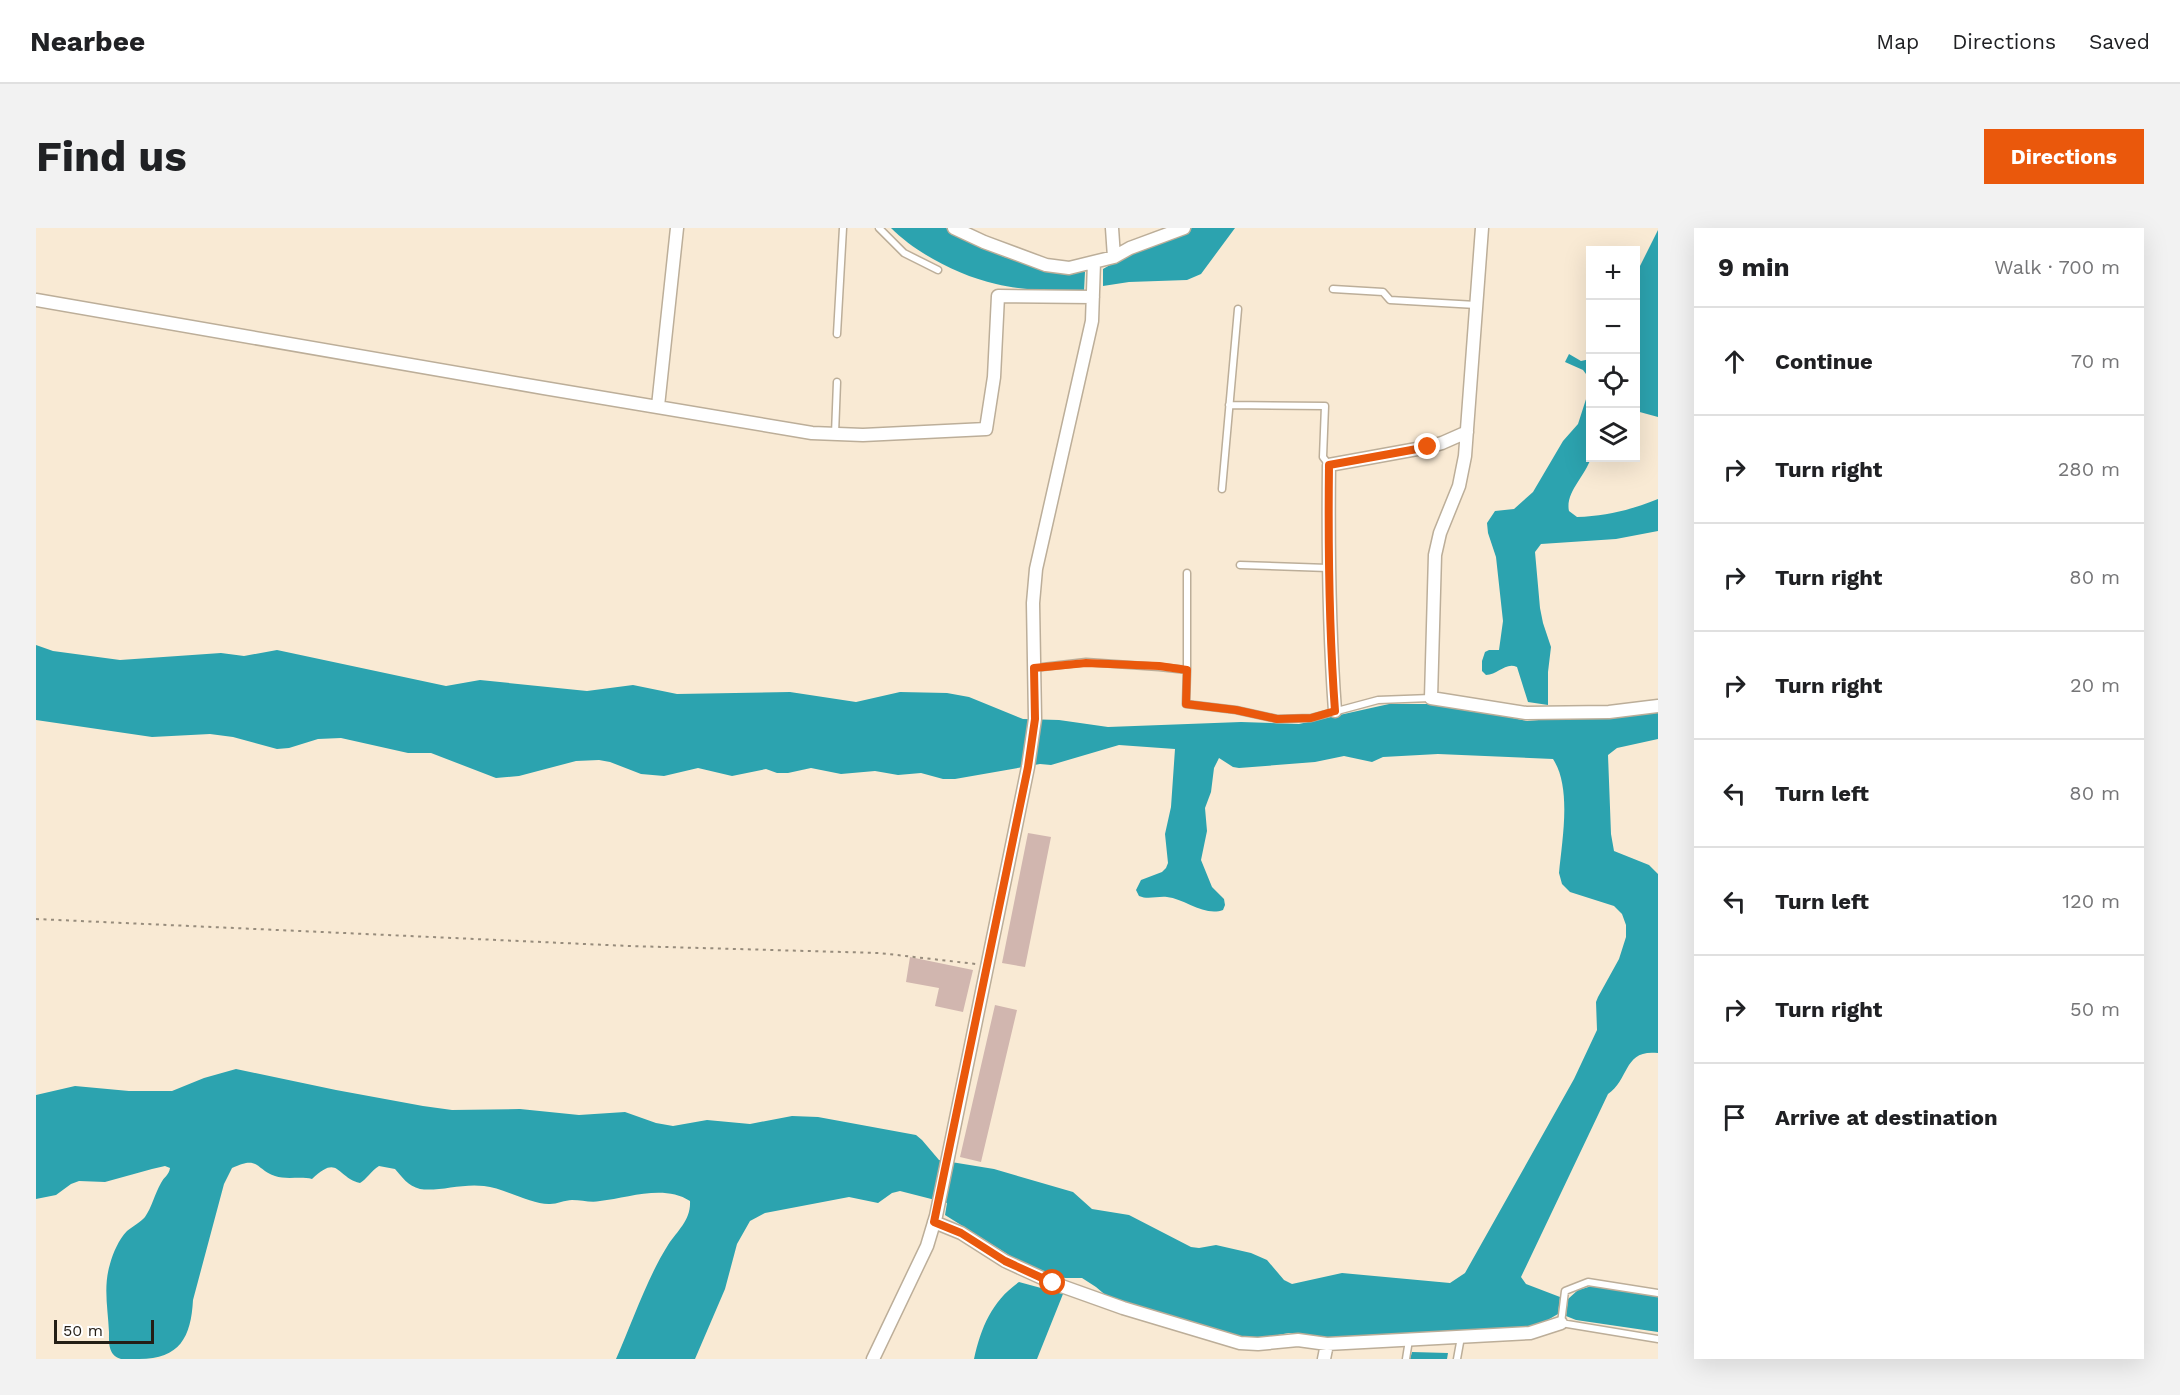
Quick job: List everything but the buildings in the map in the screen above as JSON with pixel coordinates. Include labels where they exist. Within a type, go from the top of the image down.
[{"type":"street","points":[[658,406],[676,228]]},
{"type":"street","points":[[954,228],[984,243],[1046,265],[1069,268],[1114,257],[1130,248],[1184,228]]},
{"type":"street","points":[[1112,228],[1114,257]]},
{"type":"street","points":[[1482,228],[1467,432],[1459,486],[1436,547],[1431,698],[1526,713],[1609,712],[1658,706]]},
{"type":"street","points":[[873,1359],[927,1246],[935,1219],[1028,767],[1035,719],[1033,603],[1036,569],[1092,321],[1094,262]]},
{"type":"street","points":[[36,300],[812,433],[863,435],[986,429],[994,378],[998,296],[1093,297]]},
{"type":"street","points":[[1335,711],[1328,568],[1329,465],[1428,447],[1467,432]]},
{"type":"street","points":[[935,1219],[1005,1261],[1029,1272],[1123,1308],[1240,1343],[1257,1344],[1298,1340],[1327,1344],[1530,1333],[1561,1323]]},
{"type":"street","points":[[1324,1359],[1327,1344]]},
{"type":"lane","points":[[837,334],[843,228]]},
{"type":"lane","points":[[879,228],[904,253],[938,270]]},
{"type":"lane","points":[[1333,289],[1383,292],[1390,300],[1476,305]]},
{"type":"lane","points":[[1222,489],[1238,309]]},
{"type":"lane","points":[[835,434],[837,382]]},
{"type":"lane","points":[[1229,405],[1325,406],[1323,457],[1329,465]]},
{"type":"lane","points":[[1240,566],[1328,568]]},
{"type":"lane","points":[[1187,573],[1186,704],[1236,710],[1277,719],[1311,718],[1378,700],[1431,698]]},
{"type":"lane","points":[[1034,668],[1086,663],[1159,666],[1187,670]]},
{"type":"lane","points":[[1658,1293],[1588,1282],[1577,1285],[1565,1291],[1561,1323],[1658,1339]]},
{"type":"lane","points":[[1457,1359],[1461,1337]]},
{"type":"lane","points":[[1406,1359],[1409,1340]]},
{"type":"path","points":[[36,919],[629,946],[879,952],[987,966]]},
{"type":"water","points":[[891,228],[946,228],[1004,257],[1056,271],[1085,272],[1084,291],[1017,288],[968,276],[913,247]]},
{"type":"water","points":[[1192,228],[1235,228],[1201,274],[1187,280],[1129,282],[1103,286],[1103,269],[1122,258]]},
{"type":"water","points":[[1658,230],[1658,417],[1640,412],[1640,266]]},
{"type":"water","points":[[1569,354],[1581,361],[1586,360],[1586,374],[1583,370],[1565,362]]},
{"type":"water","points":[[1586,399],[1586,462],[1589,462],[1570,498],[1569,511],[1577,517],[1608,514],[1658,499],[1658,531],[1616,539],[1541,544],[1535,552],[1540,608],[1551,647],[1548,705],[1528,702],[1517,667],[1505,667],[1486,675],[1482,671],[1485,652],[1499,650],[1503,621],[1496,557],[1487,523],[1495,511],[1514,509],[1533,492],[1563,441],[1578,424]]},
{"type":"water","points":[[36,645],[53,651],[120,660],[221,653],[244,656],[277,650],[446,686],[480,680],[587,691],[633,685],[677,694],[790,692],[856,702],[900,692],[947,693],[969,697],[1023,719],[1059,720],[1108,727],[1241,722],[1299,724],[1389,704],[1445,704],[1527,721],[1658,710],[1658,739],[1617,748],[1608,755],[1611,834],[1614,851],[1649,865],[1658,874],[1658,1053],[1647,1053],[1633,1060],[1615,1088],[1608,1094],[1521,1277],[1526,1284],[1560,1297],[1558,1314],[1532,1329],[1324,1338],[1289,1333],[1246,1341],[1109,1298],[1082,1278],[1065,1278],[1023,1264],[945,1215],[947,1203],[900,1191],[892,1193],[878,1203],[849,1197],[765,1213],[750,1221],[737,1244],[725,1289],[695,1359],[616,1359],[653,1272],[686,1219],[690,1201],[669,1193],[657,1193],[597,1202],[572,1200],[543,1204],[484,1186],[420,1189],[409,1183],[395,1169],[379,1166],[360,1183],[333,1167],[321,1171],[312,1179],[284,1178],[269,1173],[256,1164],[247,1163],[232,1168],[224,1184],[193,1300],[189,1325],[181,1343],[174,1350],[153,1358],[121,1359],[111,1352],[109,1344],[106,1290],[110,1264],[124,1234],[147,1213],[170,1168],[165,1166],[105,1182],[79,1181],[56,1195],[36,1199],[36,1095],[75,1086],[129,1091],[172,1091],[204,1078],[236,1069],[336,1090],[452,1110],[520,1109],[579,1115],[625,1112],[656,1123],[673,1126],[707,1120],[750,1124],[792,1116],[818,1117],[916,1135],[939,1160],[994,1169],[1073,1192],[1092,1209],[1129,1215],[1191,1247],[1216,1245],[1251,1253],[1267,1260],[1284,1280],[1292,1284],[1342,1273],[1450,1283],[1465,1273],[1574,1079],[1597,1030],[1596,1002],[1619,959],[1626,937],[1626,925],[1622,914],[1614,906],[1570,892],[1562,884],[1559,873],[1564,799],[1559,771],[1553,759],[1438,754],[1383,757],[1372,762],[1344,756],[1315,762],[1239,768],[1219,758],[1214,768],[1211,792],[1205,808],[1207,831],[1201,860],[1212,887],[1224,899],[1223,910],[1216,912],[1174,898],[1142,897],[1136,890],[1141,880],[1162,872],[1168,863],[1165,834],[1171,807],[1175,749],[1119,745],[1051,765],[1040,764],[955,779],[943,779],[921,773],[898,775],[875,771],[841,774],[811,768],[788,773],[777,773],[766,769],[732,776],[698,768],[664,776],[641,774],[599,760],[576,761],[519,776],[496,778],[431,753],[408,753],[341,738],[318,739],[289,748],[277,749],[233,737],[210,734],[152,737],[36,720]]},
{"type":"water","points":[[1019,1282],[1063,1294],[1037,1359],[974,1359],[980,1336],[989,1316],[1002,1298]]},
{"type":"water","points":[[1592,1286],[1658,1296],[1658,1332],[1576,1320],[1566,1316],[1568,1299],[1578,1290]]},
{"type":"water","points":[[1412,1352],[1448,1353],[1447,1359],[1410,1359]]},
{"type":"route","points":[[1053,1283],[1005,1261],[961,1233],[934,1222],[1028,767],[1035,719],[1034,668],[1086,663],[1159,666],[1187,670],[1186,704],[1236,710],[1277,719],[1311,718],[1335,711],[1330,645],[1329,465],[1428,447]]}]
